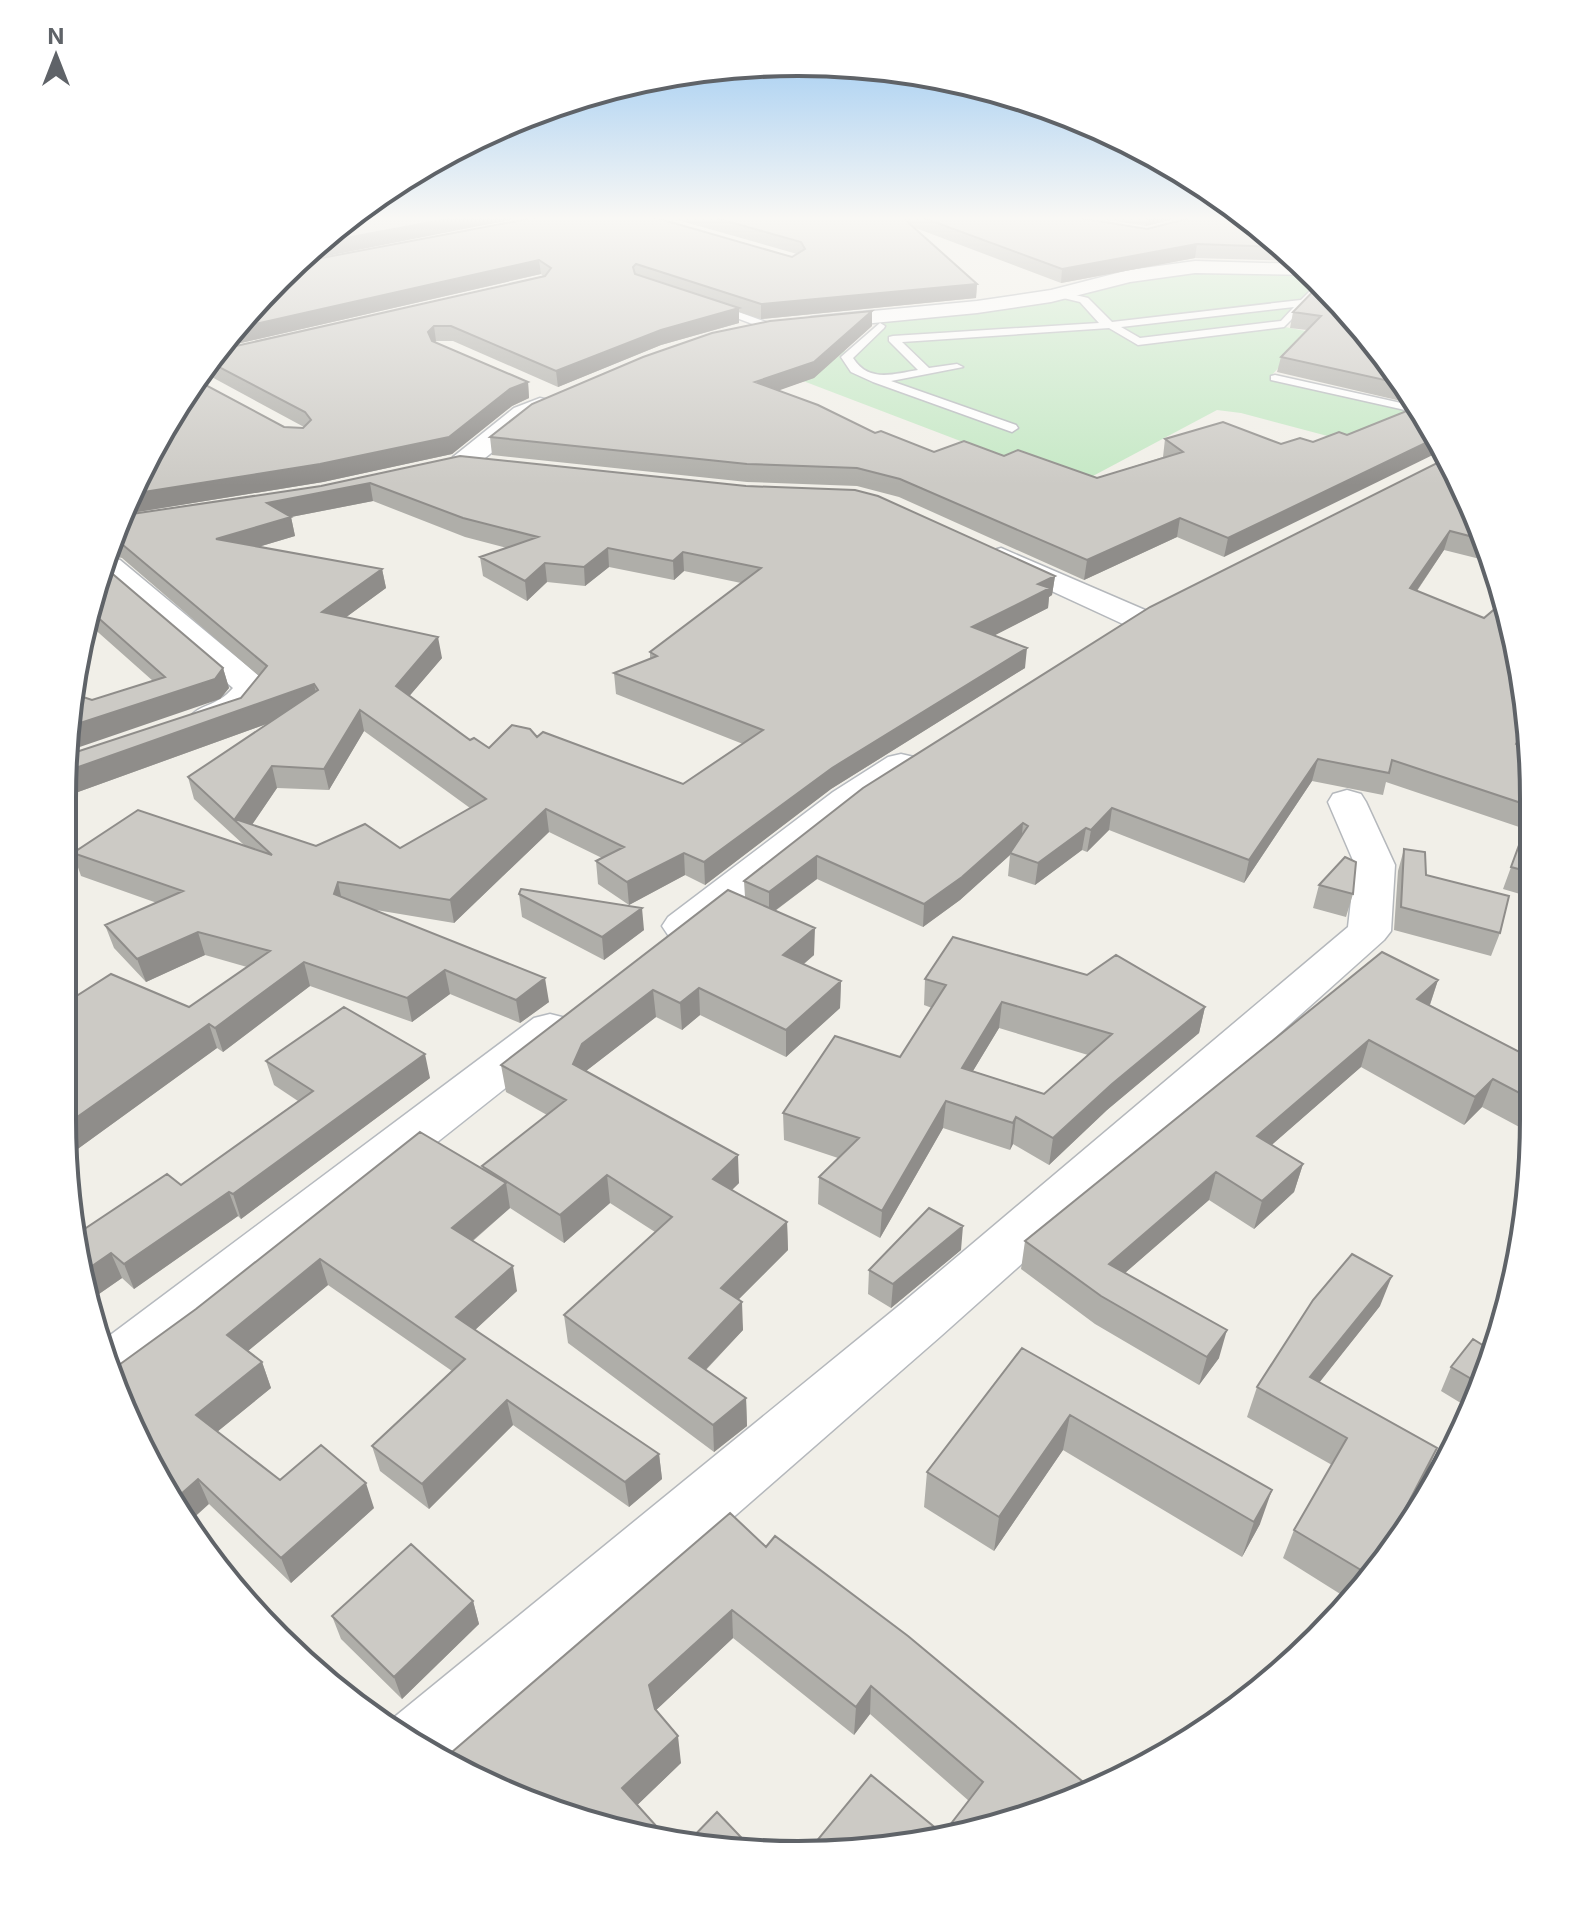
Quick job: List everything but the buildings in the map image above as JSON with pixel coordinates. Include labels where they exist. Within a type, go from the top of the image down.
[{"type":"street","points":[[732,335],[770,327],[980,306]]},
{"type":"street","points":[[462,463],[523,413],[557,398],[529,386]]},
{"type":"street","points":[[431,470],[462,463],[494,466]]},
{"type":"street","points":[[974,545],[1148,610],[1094,642]]},
{"type":"street","points":[[113,569],[252,687],[234,709],[178,728]]},
{"type":"street","points":[[647,954],[847,800],[938,742]]},
{"type":"street","points":[[427,1738],[921,1320],[1369,931],[1375,865],[1347,802]]},
{"type":"street","points":[[118,1362],[585,1002]]},
{"type":"lane","points":[[714,306],[770,327]]},
{"type":"lane","points":[[1091,306],[1110,325],[1138,342],[1284,324],[1301,306]]},
{"type":"lane","points":[[926,371],[893,339],[1110,325],[1273,306]]},
{"type":"lane","points":[[880,326],[847,357],[855,370],[1012,428]]},
{"type":"lane","points":[[877,380],[957,367]]},
{"type":"lane","points":[[1275,378],[1404,407]]},
{"type":"green space","points":[[1029,306],[1304,306],[1285,327],[1311,332],[1271,376],[1402,403],[1409,415],[1369,447],[1241,413],[1217,410],[1076,485],[777,371],[842,350],[853,352],[884,323]]}]
